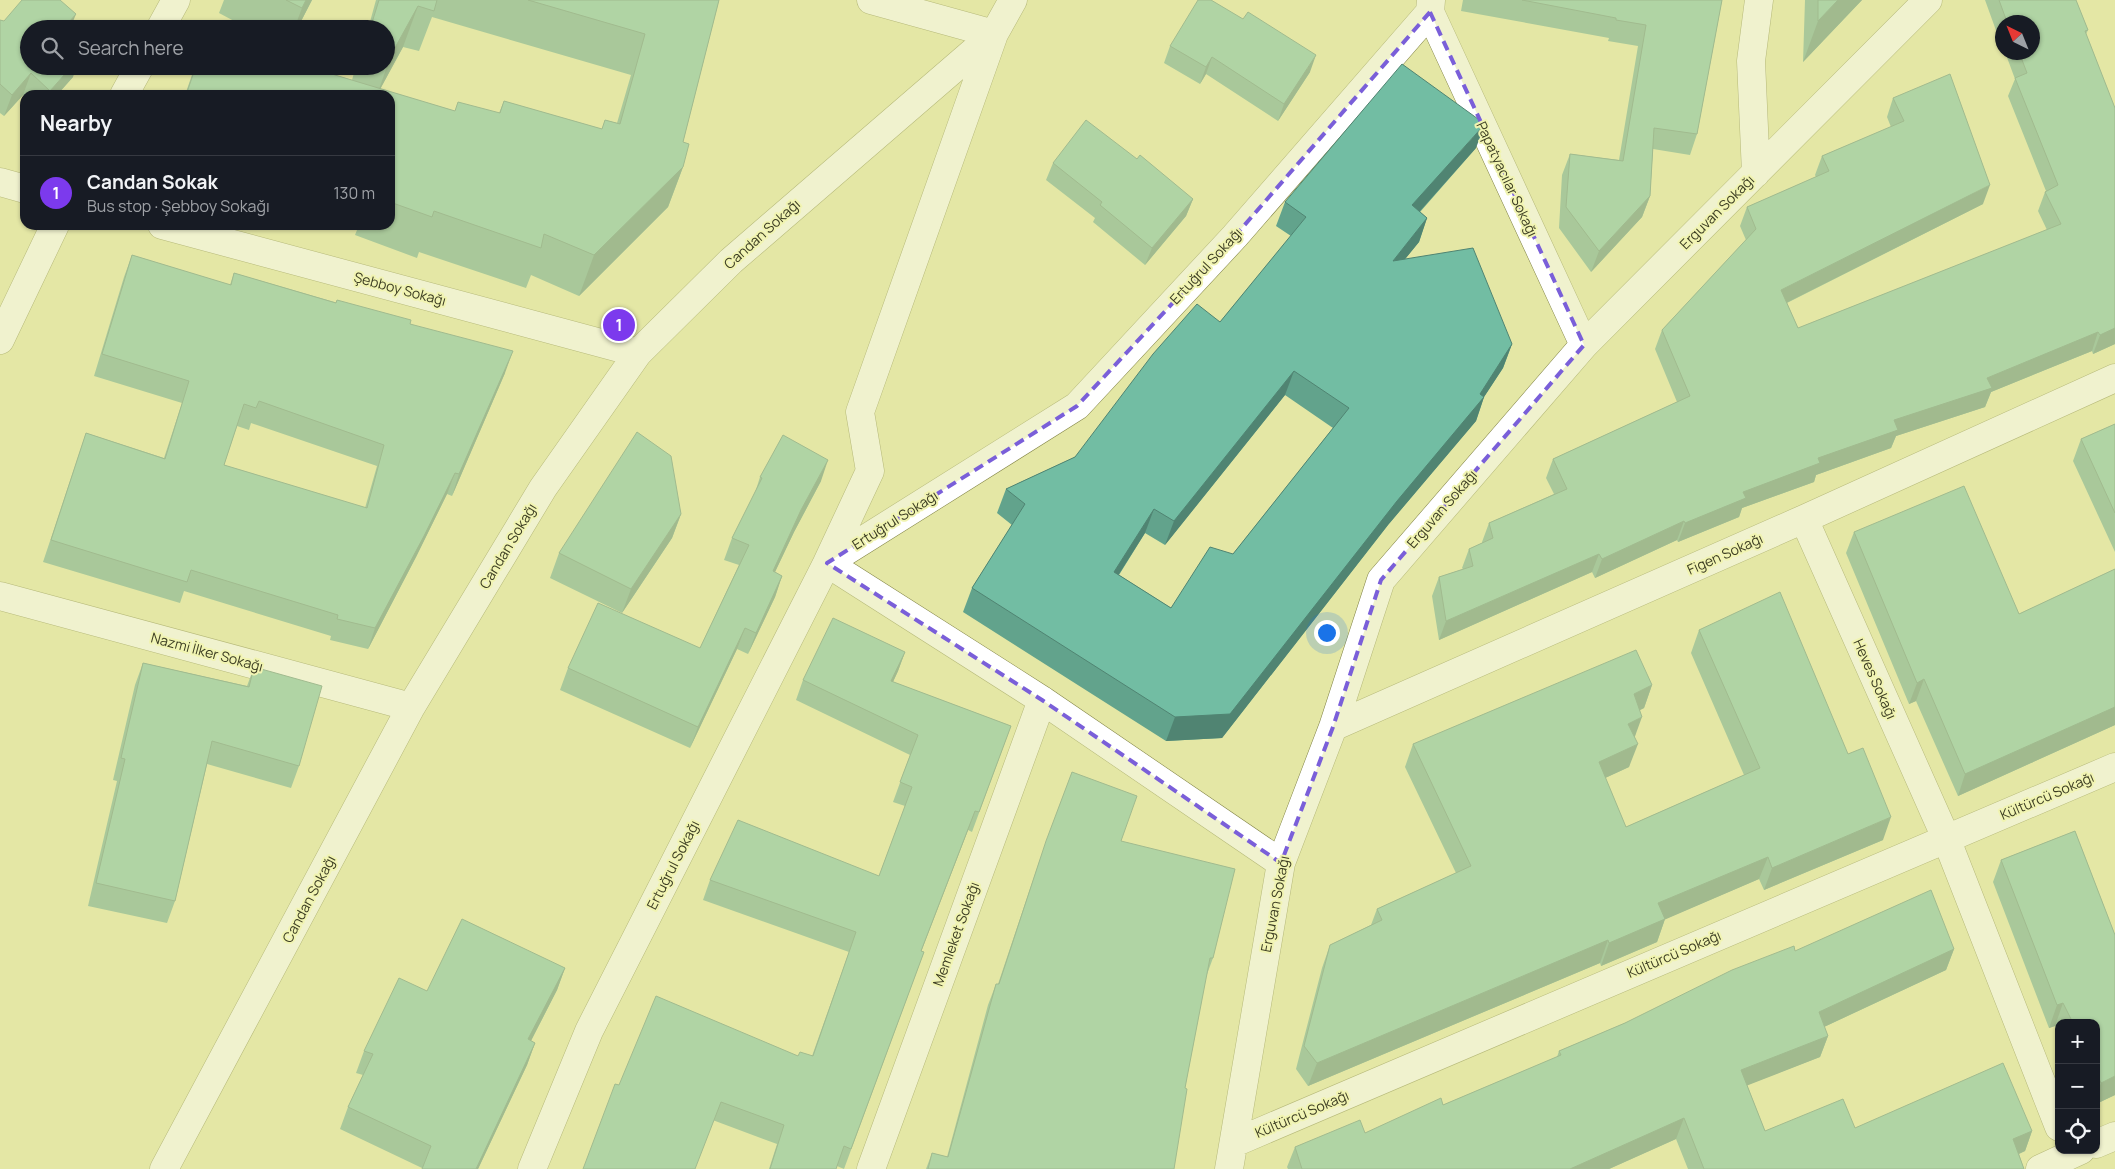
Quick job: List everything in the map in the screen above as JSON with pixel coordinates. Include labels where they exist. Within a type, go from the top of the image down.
[{"type":"street","points":[[165,20],[176,0]]},
{"type":"street","points":[[871,0],[994,34]]},
{"type":"street","name":"Candan Sokağı","points":[[827,563],[870,471],[860,412],[994,34],[1012,0]]},
{"type":"street","points":[[1756,173],[1751,61],[1759,0]]},
{"type":"street","name":"Erguvan Sokağı","points":[[1231,1156],[1281,863],[1332,727],[1382,580],[1584,345],[1928,0]]},
{"type":"street","name":"Papatyacılar Sokağı","points":[[1431,6],[1584,345]]},
{"type":"street","name":"Ertuğrul Sokağı","points":[[532,1169],[589,1031],[827,563],[1077,406],[1235,236],[1431,6]]},
{"type":"street","name":"Candan Sokağı","points":[[164,1169],[411,707],[543,488],[638,353],[730,261],[994,34]]},
{"type":"street","points":[[127,90],[135,75]]},
{"type":"street","points":[[0,182],[20,187]]},
{"type":"street","points":[[0,340],[53,230]]},
{"type":"street","name":"Şebboy Sokağı","points":[[181,230],[638,353]]},
{"type":"street","name":"Figen Sokağı","points":[[1332,727],[1804,519],[2115,378]]},
{"type":"street","name":"Heves Sokağı","points":[[1804,519],[1946,838],[2055,1117]]},
{"type":"street","points":[[827,563],[1042,700],[1281,863]]},
{"type":"street","name":"Nazmi İlker Sokağı","points":[[1,601],[411,707]]},
{"type":"street","name":"Memleket Sokağı","points":[[871,1169],[1042,700]]},
{"type":"street","name":"Kültürcü Sokağı","points":[[1231,1156],[1946,838],[2115,767]]},
{"type":"street","points":[[2100,1142],[2115,1136]]},
{"type":"street","points":[[2040,1169],[2069,1154]]},
{"type":"highlighted area","points":[[1430,12],[1584,345],[1381,580],[1333,727],[1281,863],[1042,700],[827,563],[1077,406],[1235,236]]},
{"type":"building","points":[[22,0],[60,0],[76,14],[71,20],[20,20],[20,75],[29,75],[12,95],[0,84],[0,20],[4,21]]},
{"type":"building","points":[[286,0],[306,0],[302,8]]},
{"type":"building","points":[[379,0],[437,0],[434,11],[418,6],[395,48],[395,20],[373,20]]},
{"type":"building","points":[[528,0],[719,0],[683,142],[689,144],[683,167],[594,255],[544,234],[541,248],[434,211],[432,217],[395,204],[395,93],[455,111],[458,102],[500,113],[504,101],[602,129],[605,120],[620,124],[645,34]]},
{"type":"building","points":[[1198,0],[1211,0],[1243,19],[1248,12],[1316,55],[1284,104],[1212,57],[1206,67],[1170,46]]},
{"type":"building","points":[[1522,0],[1722,0],[1697,134],[1654,128],[1650,196],[1599,251],[1566,207],[1570,154],[1623,161],[1646,25]]},
{"type":"building","points":[[1818,0],[1838,0],[1818,21]]},
{"type":"building","points":[[1999,0],[2076,0],[2088,30],[2085,31],[2115,108],[2115,328],[2100,335],[2098,332],[1987,378],[1992,388],[1894,420],[1898,430],[1818,458],[1820,463],[1743,492],[1746,498],[1685,523],[1684,521],[1602,559],[1599,554],[1446,621],[1439,577],[1473,566],[1469,549],[1493,538],[1489,523],[1567,489],[1553,459],[1690,396],[1662,330],[1756,229],[1747,207],[1829,171],[1822,156],[1904,121],[1893,98],[1950,74],[1990,185],[1781,290],[1798,328],[2061,224],[2045,192],[2058,185],[2015,78],[2027,73],[2022,60],[2040,60],[2040,15],[2004,15]]},
{"type":"building","points":[[1402,64],[1485,124],[1412,205],[1427,218],[1393,261],[1473,248],[1512,344],[1480,394],[1484,397],[1397,501],[1230,714],[1175,717],[972,588],[1025,504],[1006,489],[1075,457],[1153,354],[1197,304],[1220,322],[1306,217],[1285,202]],"holes":[[[1294,371],[1349,408],[1233,554],[1210,547],[1171,608],[1114,572],[1154,509],[1174,521]]]},
{"type":"building","points":[[33,75],[64,75],[49,90]]},
{"type":"building","points":[[193,75],[335,75],[385,90],[188,90]]},
{"type":"building","points":[[1086,120],[1137,159],[1140,155],[1193,199],[1152,248],[1100,205],[1102,202],[1053,163]]},
{"type":"building","points":[[132,255],[231,285],[234,273],[336,303],[337,300],[411,320],[410,324],[513,351],[459,474],[455,473],[375,628],[337,619],[338,615],[191,570],[187,582],[51,540],[86,433],[165,459],[189,381],[102,354]],"holes":[[[259,401],[384,445],[367,508],[224,465],[244,404],[256,408]]]},
{"type":"building","points":[[2115,424],[2115,513],[2081,439]]},
{"type":"building","points":[[637,432],[671,456],[681,514],[631,589],[559,553]]},
{"type":"building","points":[[783,435],[828,460],[801,510],[773,571],[782,576],[756,633],[745,628],[698,727],[568,668],[598,603],[700,648],[749,545],[732,538],[762,478],[760,477]]},
{"type":"building","points":[[1964,486],[2019,614],[2115,569],[2115,707],[1965,774],[1924,679],[1917,683],[1854,532]]},
{"type":"building","points":[[1780,592],[1848,754],[1863,748],[1891,817],[1772,868],[1768,857],[1658,903],[1665,919],[1609,943],[1608,940],[1317,1063],[1304,1046],[1330,945],[1382,920],[1377,909],[1471,866],[1413,744],[1636,650],[1652,685],[1634,694],[1642,717],[1628,724],[1638,744],[1599,762],[1626,827],[1760,768],[1699,630]]},
{"type":"building","points":[[833,618],[905,652],[891,681],[1011,726],[979,812],[975,811],[921,951],[924,952],[851,1149],[844,1146],[836,1169],[770,1169],[784,1125],[721,1102],[695,1169],[583,1169],[615,1084],[619,1085],[656,996],[798,1056],[800,1052],[813,1056],[856,932],[710,880],[738,820],[879,876],[912,787],[900,782],[918,735],[803,680]]},
{"type":"building","points":[[143,663],[249,687],[254,667],[322,686],[299,766],[212,741],[175,901],[96,883],[125,759],[121,758]]},
{"type":"building","points":[[1072,772],[1137,796],[1121,841],[1235,869],[1213,958],[1210,958],[1185,1088],[1187,1089],[1174,1169],[928,1169],[932,1153],[948,1157],[996,984],[999,984],[1046,841]]},
{"type":"building","points":[[2075,831],[2115,935],[2115,1076],[2101,1083],[2100,1019],[2071,1019],[2063,1003],[2057,1005],[2001,860]]},
{"type":"building","points":[[1931,890],[1954,949],[1819,1012],[1828,1036],[1741,1070],[1765,1131],[1843,1099],[1855,1128],[2003,1063],[2032,1131],[2013,1139],[2024,1169],[1704,1169],[1684,1118],[1570,1169],[1302,1169],[1295,1147],[1360,1120],[1365,1133],[1441,1098],[1443,1105],[1561,1055],[1559,1051],[1625,1023],[1732,970],[1794,946],[1795,951]]},
{"type":"building","points":[[462,919],[565,968],[528,1039],[535,1043],[476,1169],[422,1169],[431,1146],[348,1107],[373,1054],[364,1051],[399,978],[427,991]]},
{"type":"place","name":"Candan Sokak","points":[[619,325]]}]
